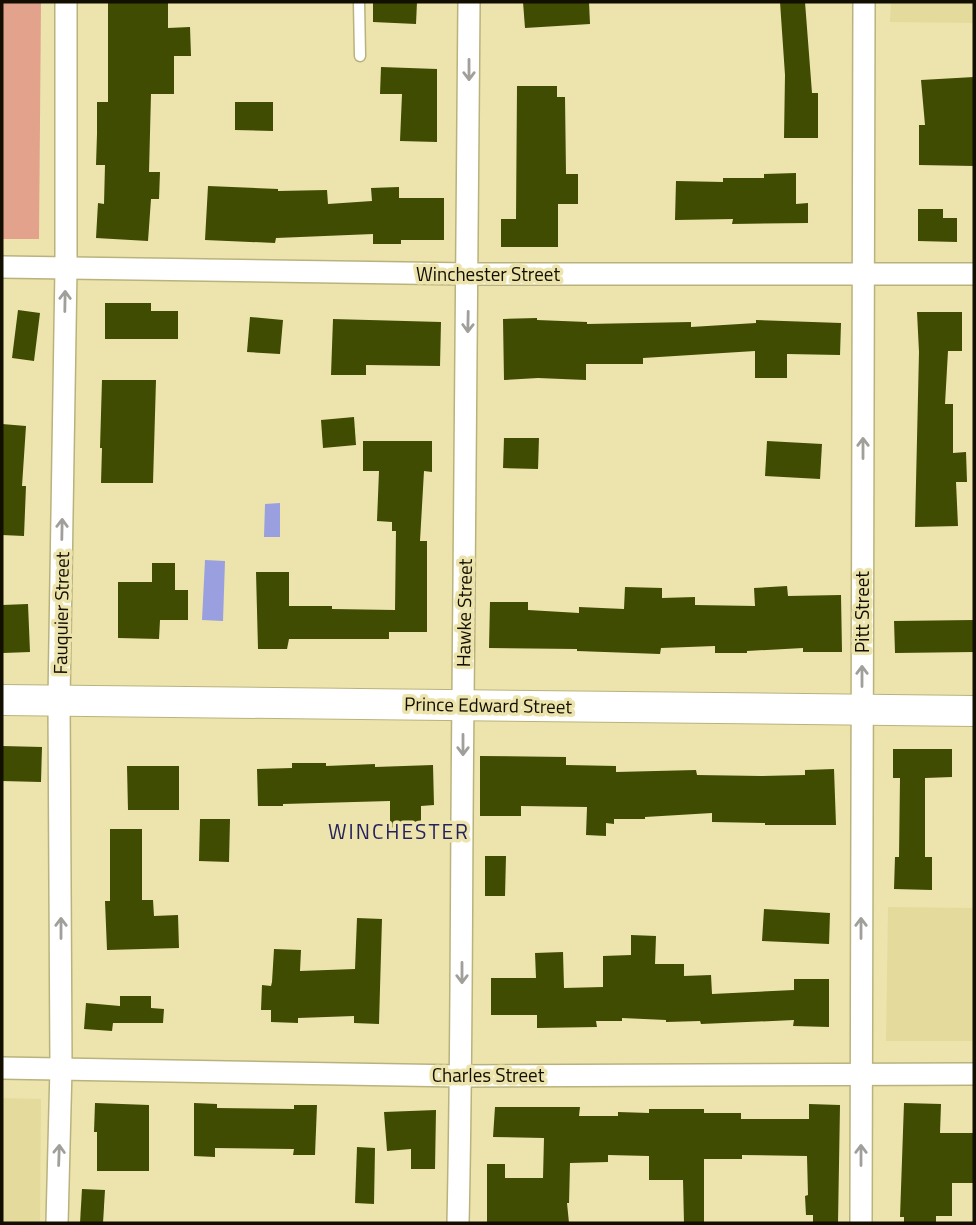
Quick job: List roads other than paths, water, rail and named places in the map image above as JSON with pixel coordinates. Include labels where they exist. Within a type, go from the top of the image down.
[{"type":"street","name":"Fauquier Street","points":[[57,1223],[61,1068],[59,700],[66,268],[66,2]]},
{"type":"street","name":"Hawke Street","points":[[458,1223],[469,274],[469,2]]},
{"type":"street","name":"Pitt Street","points":[[861,1223],[864,2]]},
{"type":"street","name":"Winchester Street","points":[[2,267],[469,274],[974,274]]},
{"type":"street","name":"Prince Edward Street","points":[[2,699],[974,711]]},
{"type":"street","name":"Charles Street","points":[[2,1068],[461,1076],[974,1074]]},
{"type":"lane","points":[[359,2],[360,56]]},
{"type":"water","points":[[280,503],[280,537],[264,537],[265,504]]},
{"type":"water","points":[[205,560],[225,561],[223,621],[202,620]]},
{"type":"district","name":"WINCHESTER","points":[[399,832]]}]
